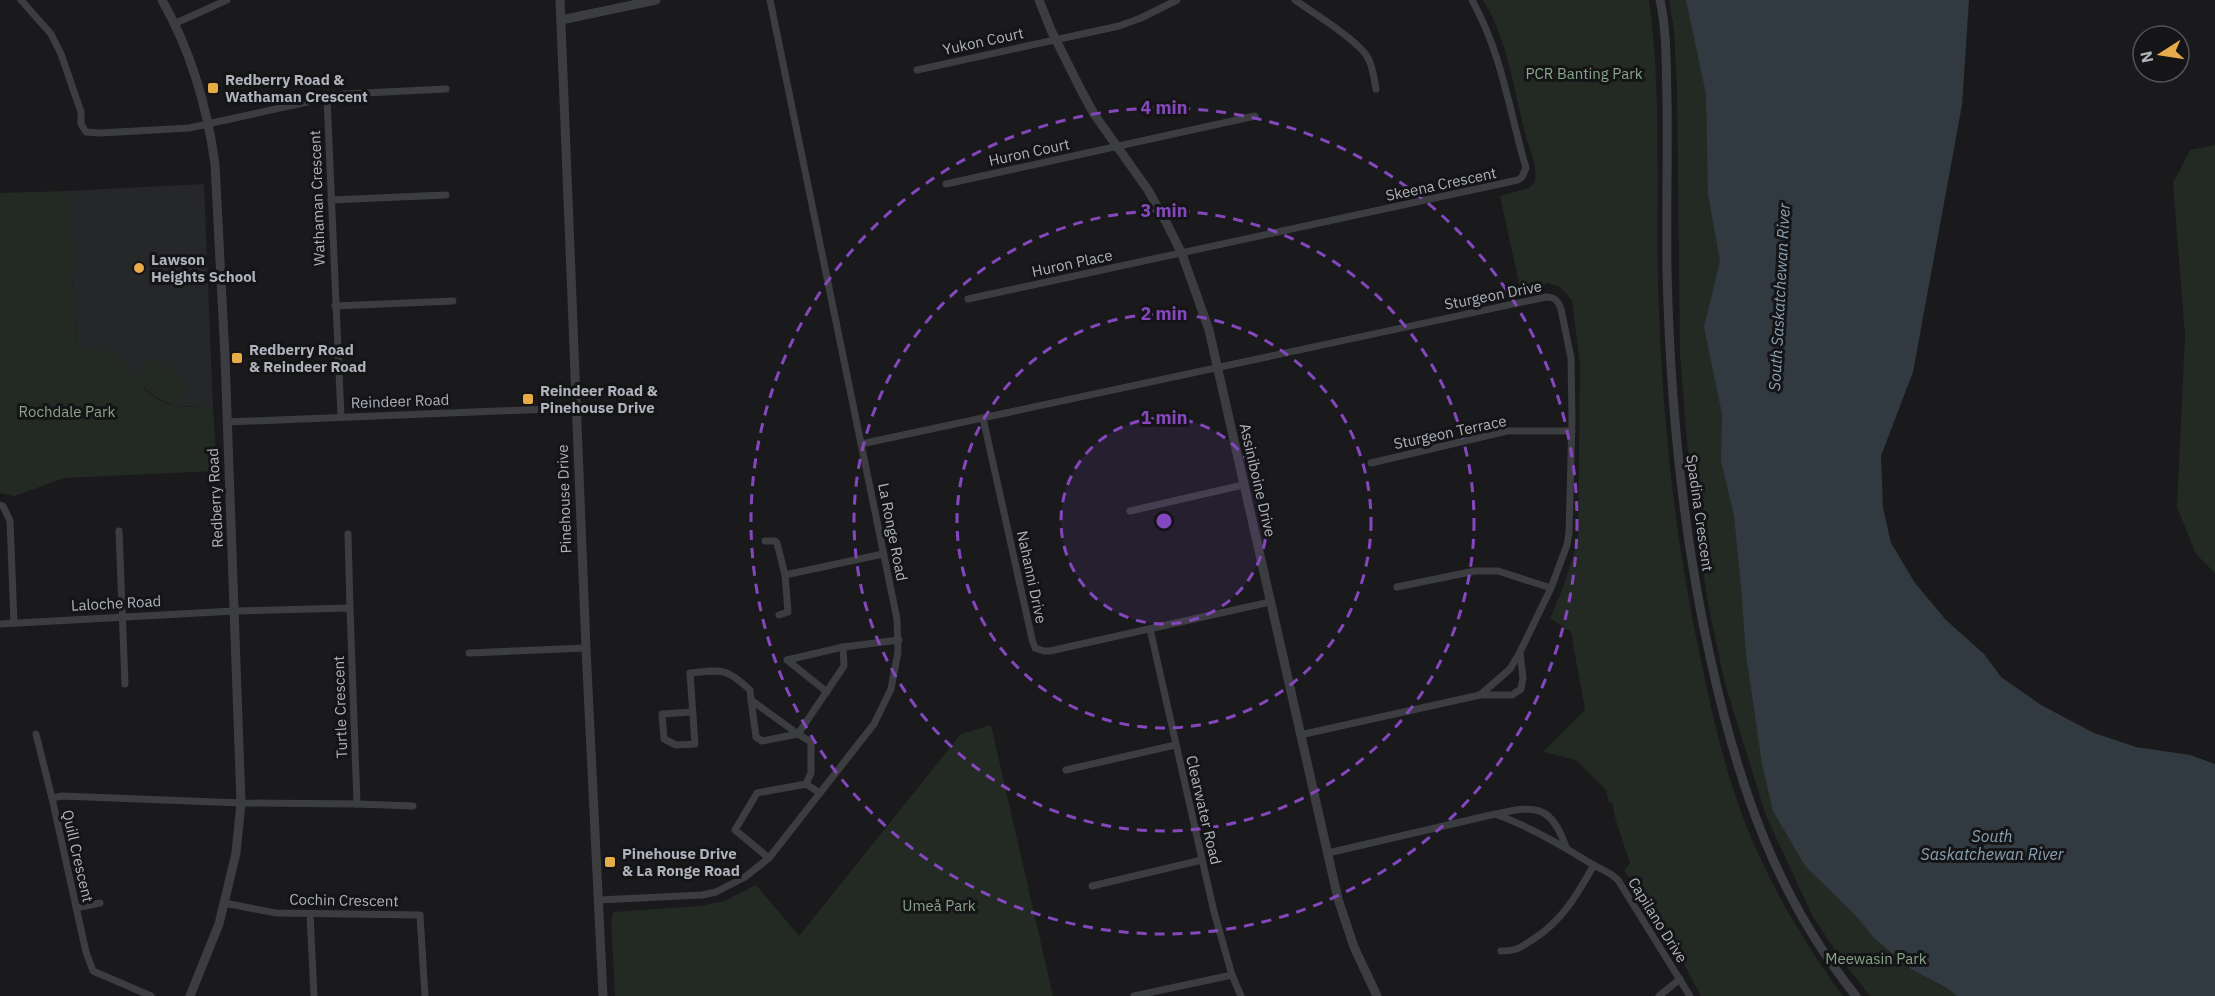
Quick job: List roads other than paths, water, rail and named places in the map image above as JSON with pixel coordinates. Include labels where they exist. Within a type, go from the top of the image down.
[{"type":"street","points":[[21,0],[51,34],[61,54],[81,112],[81,124],[87,132],[100,134],[189,128],[344,94],[446,89]]},
{"type":"street","name":"Redberry Road","points":[[162,0],[176,23],[199,84],[209,123],[215,164],[241,804],[236,853],[219,924],[190,996]]},
{"type":"street","points":[[176,23],[227,0]]},
{"type":"street","name":"Pinehouse Drive","points":[[560,0],[575,408],[603,996]]},
{"type":"street","points":[[561,20],[656,0]]},
{"type":"street","name":"La Ronge Road","points":[[599,900],[702,895],[716,892],[745,877],[769,858],[874,724],[891,689],[899,640],[770,0]]},
{"type":"street","name":"Assiniboine Drive","points":[[1039,0],[1055,40],[1090,106],[1148,190],[1182,254],[1209,330],[1338,899],[1353,947],[1377,996]]},
{"type":"street","points":[[1055,40],[1119,26],[1142,18],[1177,0]]},
{"type":"street","points":[[1295,0],[1357,45],[1368,57],[1376,89]]},
{"type":"street","name":"Skeena Crescent","points":[[1182,254],[1514,182],[1522,177],[1526,168],[1501,67],[1495,46],[1472,0]]},
{"type":"street","name":"Spadina Crescent","points":[[1660,0],[1666,70],[1670,360],[1677,460],[1690,556],[1702,620],[1739,771],[1763,839],[1793,902],[1854,996]]},
{"type":"street","name":"Yukon Court","points":[[917,70],[1055,40]]},
{"type":"street","name":"Wathaman Crescent","points":[[327,98],[340,417]]},
{"type":"street","name":"Huron Court","points":[[946,184],[1255,116]]},
{"type":"street","points":[[331,200],[447,195]]},
{"type":"street","name":"Huron Place","points":[[968,299],[1182,254]]},
{"type":"street","name":"Sturgeon Drive","points":[[1217,367],[1550,297],[1559,302],[1571,358],[1572,431],[1567,545],[1551,588],[1520,652],[1510,669],[1480,695]]},
{"type":"street","points":[[335,306],[453,301]]},
{"type":"street","points":[[861,444],[1217,367]]},
{"type":"street","name":"Reindeer Road","points":[[227,422],[575,408]]},
{"type":"street","name":"Nahanni Drive","points":[[983,418],[1035,648],[1050,651],[1270,602]]},
{"type":"street","name":"Sturgeon Terrace","points":[[1371,463],[1507,431],[1572,431]]},
{"type":"street","points":[[1130,511],[1243,485]]},
{"type":"street","points":[[0,505],[3,506],[10,521],[14,622]]},
{"type":"street","points":[[119,531],[125,684]]},
{"type":"street","name":"Turtle Crescent","points":[[348,534],[357,804]]},
{"type":"street","points":[[765,541],[777,543],[784,575],[788,612],[779,615]]},
{"type":"street","points":[[784,575],[883,554]]},
{"type":"street","points":[[1397,587],[1475,571],[1497,571],[1551,588]]},
{"type":"street","points":[[234,611],[350,608]]},
{"type":"street","name":"Laloche Road","points":[[0,624],[234,611]]},
{"type":"street","name":"Clearwater Road","points":[[1150,628],[1202,860],[1232,975],[1241,996]]},
{"type":"street","points":[[827,692],[787,660],[843,647],[899,640]]},
{"type":"street","points":[[693,712],[662,714],[664,739],[676,745],[695,744],[693,712],[690,673],[721,670],[735,675],[750,690],[756,737],[762,741],[798,734],[844,666],[843,647]]},
{"type":"street","points":[[469,653],[586,648]]},
{"type":"street","name":"Sturgeon Drive","points":[[1300,735],[1480,695],[1512,695],[1521,689],[1523,678],[1520,652]]},
{"type":"street","points":[[752,700],[811,742],[811,773],[806,784]]},
{"type":"street","points":[[36,734],[52,798]]},
{"type":"street","points":[[1066,770],[1175,745]]},
{"type":"street","points":[[769,858],[735,830],[757,793],[806,784],[820,793]]},
{"type":"street","name":"Quill Crescent","points":[[151,996],[93,971],[76,908],[52,798],[62,796],[241,804]]},
{"type":"street","points":[[241,804],[413,806]]},
{"type":"street","points":[[1328,853],[1519,808],[1536,809],[1548,814],[1559,828],[1566,847]]},
{"type":"street","name":"Capilano Drive","points":[[1495,814],[1566,847],[1608,871],[1618,880],[1690,996]]},
{"type":"street","points":[[1092,885],[1202,860]]},
{"type":"street","points":[[1500,951],[1515,951],[1548,930],[1574,900],[1594,865]]},
{"type":"street","points":[[76,908],[100,903]]},
{"type":"street","name":"Cochin Crescent","points":[[224,903],[276,913],[420,915],[425,996]]},
{"type":"street","points":[[310,914],[314,996]]},
{"type":"street","points":[[1134,996],[1232,975]]},
{"type":"street","points":[[1659,996],[1680,980]]},
{"type":"water","name":"South Saskatchewan River","points":[[1686,0],[1969,0],[1962,105],[1913,372],[1881,456],[1883,508],[1891,543],[1915,583],[1946,620],[1984,654],[2001,677],[2041,705],[2094,733],[2136,747],[2190,755],[2215,764],[2215,996],[1957,996],[1947,988],[1911,969],[1873,937],[1857,917],[1805,866],[1773,811],[1762,764],[1746,654],[1734,515],[1721,461],[1722,414],[1704,327],[1720,261],[1708,194],[1706,94]]},
{"type":"place","name":"Redberry Road & Wathaman Crescent","points":[[213,88]]},
{"type":"place","name":"Lawson Heights School","points":[[139,268]]},
{"type":"place","name":"Redberry Road & Reindeer Road","points":[[237,358]]},
{"type":"place","name":"Reindeer Road & Pinehouse Drive","points":[[528,399]]},
{"type":"place","name":"Pinehouse Drive & La Ronge Road","points":[[610,862]]},
{"type":"park label","name":"PCR Banting Park","points":[[1584,73]]},
{"type":"park label","name":"Rochdale Park","points":[[67,411]]},
{"type":"park label","name":"Umeå Park","points":[[939,905]]},
{"type":"park label","name":"Meewasin Park","points":[[1876,958]]}]
